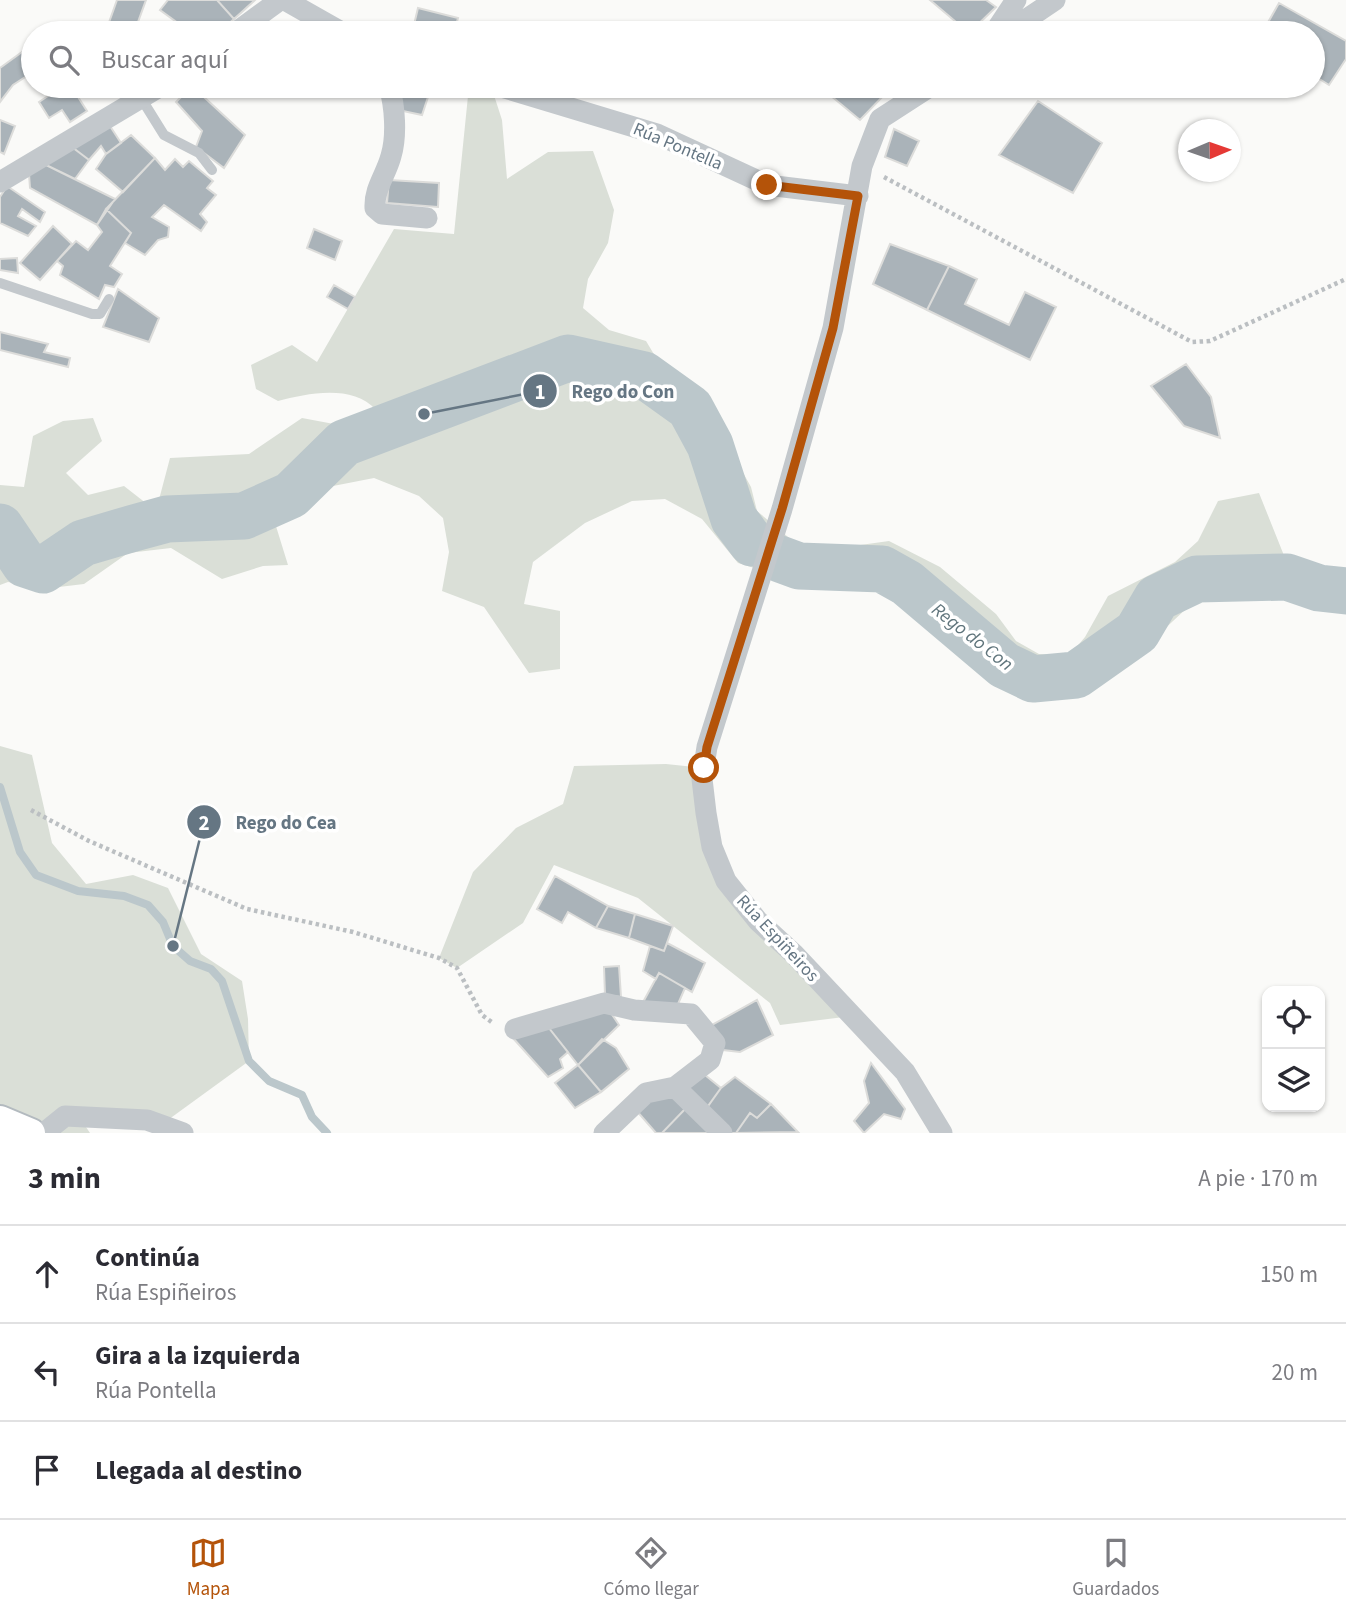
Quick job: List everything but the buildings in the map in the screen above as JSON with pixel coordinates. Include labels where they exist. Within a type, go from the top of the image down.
[{"type":"street","points":[[252,21],[282,0],[321,21]]},
{"type":"street","points":[[1002,21],[1016,0]]},
{"type":"street","points":[[1024,21],[1055,0]]},
{"type":"street","points":[[0,182],[141,98]]},
{"type":"street","points":[[390,98],[394,126],[392,156],[374,195],[375,208],[382,214],[427,218]]},
{"type":"street","name":"Rúa Pontella","points":[[538,98],[657,134],[767,185],[858,196]]},
{"type":"street","name":"Rúa Espiñeiros","points":[[912,98],[880,119],[862,166],[833,328],[782,509],[707,747],[702,779],[712,847],[726,881],[758,922],[794,954],[905,1072],[942,1133]]},
{"type":"street","points":[[515,1030],[604,1003],[634,1010],[691,1014],[715,1043],[710,1060],[675,1087],[646,1093],[604,1133]]},
{"type":"street","points":[[675,1087],[722,1133]]},
{"type":"street","points":[[44,1133],[65,1116],[147,1121],[183,1133]]},
{"type":"street","points":[[0,1120],[32,1133]]},
{"type":"lane","points":[[141,98],[164,135],[199,153],[212,170]]},
{"type":"lane","points":[[0,284],[92,314],[100,314],[108,299]]},
{"type":"path","points":[[862,166],[913,190],[1192,342],[1210,341],[1346,279]]},
{"type":"path","points":[[31,810],[89,841],[247,909],[286,920],[353,932],[439,958],[457,968],[482,1015],[491,1023],[515,1030]]},
{"type":"shaded area","points":[[468,98],[495,98],[502,120],[507,179],[548,152],[593,151],[614,210],[608,243],[588,279],[583,308],[609,330],[646,341],[670,381],[706,406],[751,487],[757,511],[794,542],[846,547],[889,541],[940,567],[996,614],[1016,641],[1039,654],[1069,656],[1085,637],[1108,596],[1175,562],[1198,541],[1218,501],[1259,493],[1287,563],[1346,574],[1346,607],[1229,591],[1187,608],[1143,649],[1105,675],[1076,688],[1015,685],[893,587],[796,581],[738,563],[702,519],[665,499],[632,501],[585,523],[533,562],[524,604],[560,611],[560,669],[529,673],[484,607],[442,591],[449,552],[443,518],[419,496],[374,478],[328,487],[275,523],[288,565],[263,566],[222,579],[171,548],[128,553],[84,584],[42,589],[8,582],[0,585],[0,485],[24,487],[33,436],[63,421],[93,418],[102,441],[66,473],[88,495],[124,486],[156,511],[170,458],[249,454],[302,418],[350,427],[376,410],[355,396],[343,394],[316,393],[278,401],[256,389],[251,365],[292,345],[317,362],[394,229],[454,234]]},
{"type":"shaded area","points":[[0,746],[32,755],[52,843],[86,884],[133,875],[168,888],[201,954],[242,981],[248,1019],[249,1061],[161,1125],[80,1118],[90,1133],[0,1133]]},
{"type":"shaded area","points":[[666,764],[704,768],[726,881],[852,1016],[780,1025],[770,1003],[638,898],[554,865],[523,923],[457,968],[439,958],[473,872],[516,828],[563,804],[574,766]]},
{"type":"waterway","name":"Rego do Con","points":[[0,527],[25,564],[43,570],[83,543],[167,519],[244,516],[291,495],[344,443],[568,358],[644,375],[690,408],[710,445],[734,519],[752,543]]},
{"type":"waterway","name":"Rego do Con","points":[[780,559],[799,566],[882,569],[907,583],[1004,665],[1033,679],[1076,675],[1137,632],[1157,598],[1197,579],[1287,577],[1319,588],[1346,591]]},
{"type":"waterway","points":[[0,787],[20,852],[36,875],[78,891],[124,896],[148,905],[163,922],[173,946],[190,961],[211,969],[222,981],[249,1061],[269,1081],[302,1095],[312,1117],[327,1133]]},
{"type":"place","name":"Rego do Con","points":[[424,414]]},
{"type":"place","name":"Rego do Cea","points":[[173,946]]},
{"type":"route","points":[[704,768],[707,747],[782,509],[833,328],[858,196],[767,185]]}]
